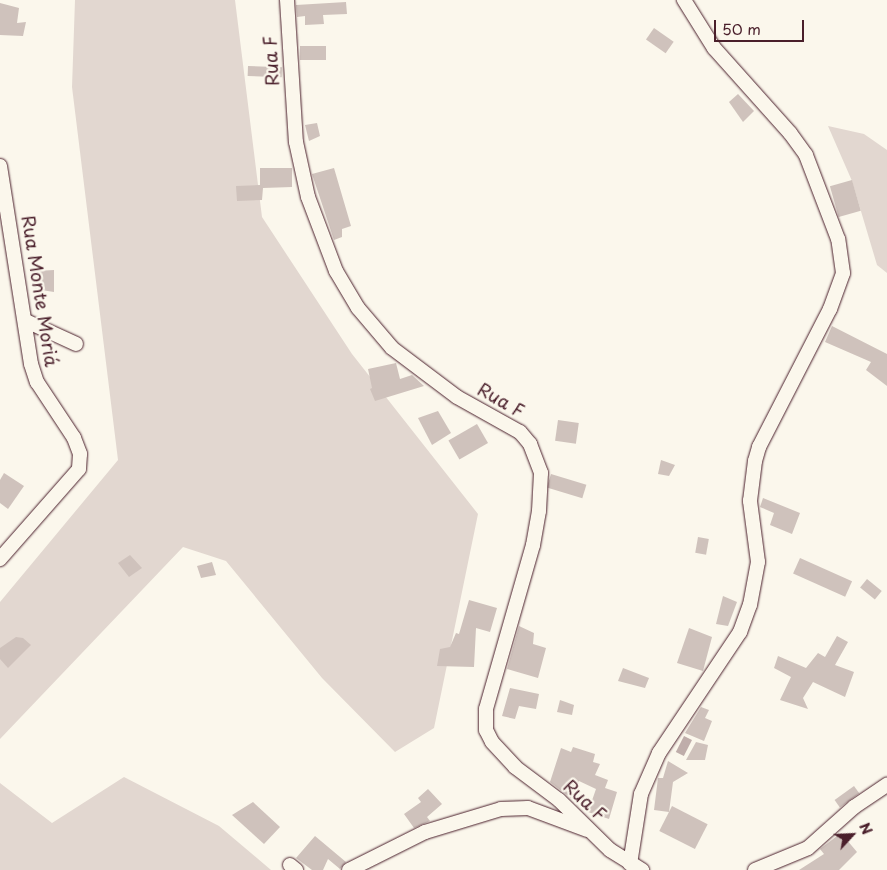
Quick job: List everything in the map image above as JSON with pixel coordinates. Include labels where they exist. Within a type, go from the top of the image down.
[{"type":"street","name":"Rua F","points":[[287,0],[297,150],[319,230],[336,271],[358,308],[392,348],[457,397],[520,432],[537,459],[541,473],[539,511],[521,587],[486,709],[486,730],[492,742],[515,767],[531,776],[610,850],[636,867]]},
{"type":"street","points":[[636,867],[641,794],[659,753],[740,632],[750,605],[758,562],[750,501],[755,461],[759,447],[830,309],[843,273],[838,239],[806,155],[790,133],[714,48],[684,0]]},
{"type":"street","name":"Rua Monte Moriá","points":[[0,166],[36,382],[74,438],[80,454],[79,469],[0,559]]},
{"type":"street","points":[[26,322],[76,344]]},
{"type":"street","points":[[755,870],[808,848],[854,807],[887,785]]},
{"type":"street","points":[[349,870],[425,832],[501,809],[538,811],[594,833]]},
{"type":"shaded area","points":[[75,0],[235,0],[262,217],[352,354],[478,514],[434,728],[395,752],[322,678],[226,561],[183,547],[0,739],[0,602],[118,460],[72,87]]},
{"type":"shaded area","points":[[828,126],[864,134],[887,150],[887,273],[877,265],[852,181]]},
{"type":"shaded area","points":[[684,736],[692,740],[684,756],[676,752]]},
{"type":"shaded area","points":[[124,777],[219,826],[271,870],[0,870],[0,783],[52,823]]},
{"type":"building","points":[[346,2],[347,14],[323,15],[324,24],[305,25],[305,16],[297,17],[296,5]]},
{"type":"building","points":[[0,3],[19,8],[17,23],[26,22],[23,36],[0,35]]},
{"type":"building","points":[[654,28],[674,42],[666,53],[646,39]]},
{"type":"building","points":[[300,46],[326,46],[326,60],[300,60]]},
{"type":"building","points":[[248,66],[282,67],[282,77],[248,76]]},
{"type":"building","points":[[738,94],[754,111],[743,122],[729,102]]},
{"type":"building","points":[[317,123],[320,136],[309,141],[305,125]]},
{"type":"building","points":[[260,168],[292,168],[292,187],[263,188],[262,200],[237,201],[236,186],[260,185]]},
{"type":"building","points":[[334,168],[351,226],[342,229],[342,237],[334,240],[312,174]]},
{"type":"building","points":[[852,180],[861,211],[839,217],[830,186]]},
{"type":"building","points":[[54,270],[54,292],[35,289],[36,271]]},
{"type":"building","points":[[832,326],[887,354],[887,386],[866,370],[871,362],[825,342]]},
{"type":"building","points":[[396,363],[400,379],[412,375],[424,386],[375,401],[370,389],[372,388],[368,369]]},
{"type":"building","points":[[438,411],[451,433],[432,445],[418,418]]},
{"type":"building","points":[[558,420],[579,423],[576,444],[555,441]]},
{"type":"building","points":[[477,424],[488,443],[459,460],[448,440]]},
{"type":"building","points":[[661,460],[675,465],[669,476],[658,474]]},
{"type":"building","points":[[4,473],[24,486],[8,509],[0,503],[0,480]]},
{"type":"building","points":[[551,474],[586,485],[582,498],[547,487]]},
{"type":"building","points":[[763,498],[800,513],[792,534],[770,525],[774,513],[760,507]]},
{"type":"building","points":[[698,537],[709,539],[706,555],[695,553]]},
{"type":"building","points":[[130,555],[142,568],[129,577],[118,563]]},
{"type":"building","points":[[800,558],[852,581],[845,597],[793,574]]},
{"type":"building","points":[[212,562],[216,575],[201,578],[197,566]]},
{"type":"building","points":[[867,579],[882,591],[875,600],[860,588]]},
{"type":"building","points":[[723,596],[737,602],[728,626],[716,624]]},
{"type":"building","points":[[469,600],[497,608],[490,632],[476,628],[474,667],[437,666],[440,649],[450,647],[456,633],[459,634]]},
{"type":"building","points":[[519,626],[534,633],[533,644],[546,648],[538,678],[507,669]]},
{"type":"building","points":[[689,628],[712,637],[703,671],[677,663]]},
{"type":"building","points":[[837,636],[848,642],[835,665],[854,672],[845,697],[813,682],[803,698],[808,709],[780,700],[791,677],[774,668],[778,656],[806,668],[818,653],[825,657]]},
{"type":"building","points":[[16,637],[23,638],[31,645],[8,668],[0,659],[0,648]]},
{"type":"building","points":[[623,668],[649,678],[645,688],[618,681]]},
{"type":"building","points":[[510,688],[539,694],[536,709],[519,706],[515,719],[502,716]]},
{"type":"building","points":[[560,700],[574,705],[572,715],[557,712]]},
{"type":"building","points":[[701,707],[709,710],[705,718],[712,721],[704,741],[685,733]]},
{"type":"building","points":[[696,742],[708,745],[705,760],[686,760]]},
{"type":"building","points":[[573,747],[595,754],[593,762],[600,764],[595,775],[608,780],[605,788],[617,792],[609,819],[588,812],[596,789],[579,781],[571,798],[550,782],[561,748],[571,752]]},
{"type":"building","points":[[668,761],[688,773],[673,782],[669,812],[654,810],[658,778],[663,778]]},
{"type":"building","points":[[854,786],[859,793],[840,807],[835,800]]},
{"type":"building","points":[[428,789],[442,804],[427,817],[430,821],[414,828],[404,814],[421,802],[418,798]]},
{"type":"building","points":[[253,802],[280,827],[264,844],[232,815]]},
{"type":"building","points":[[672,806],[708,824],[695,849],[659,831]]},
{"type":"building","points":[[841,833],[857,852],[839,870],[799,870],[824,854],[820,849]]},
{"type":"building","points":[[315,836],[346,862],[340,869],[328,859],[323,870],[312,870],[296,858]]}]
